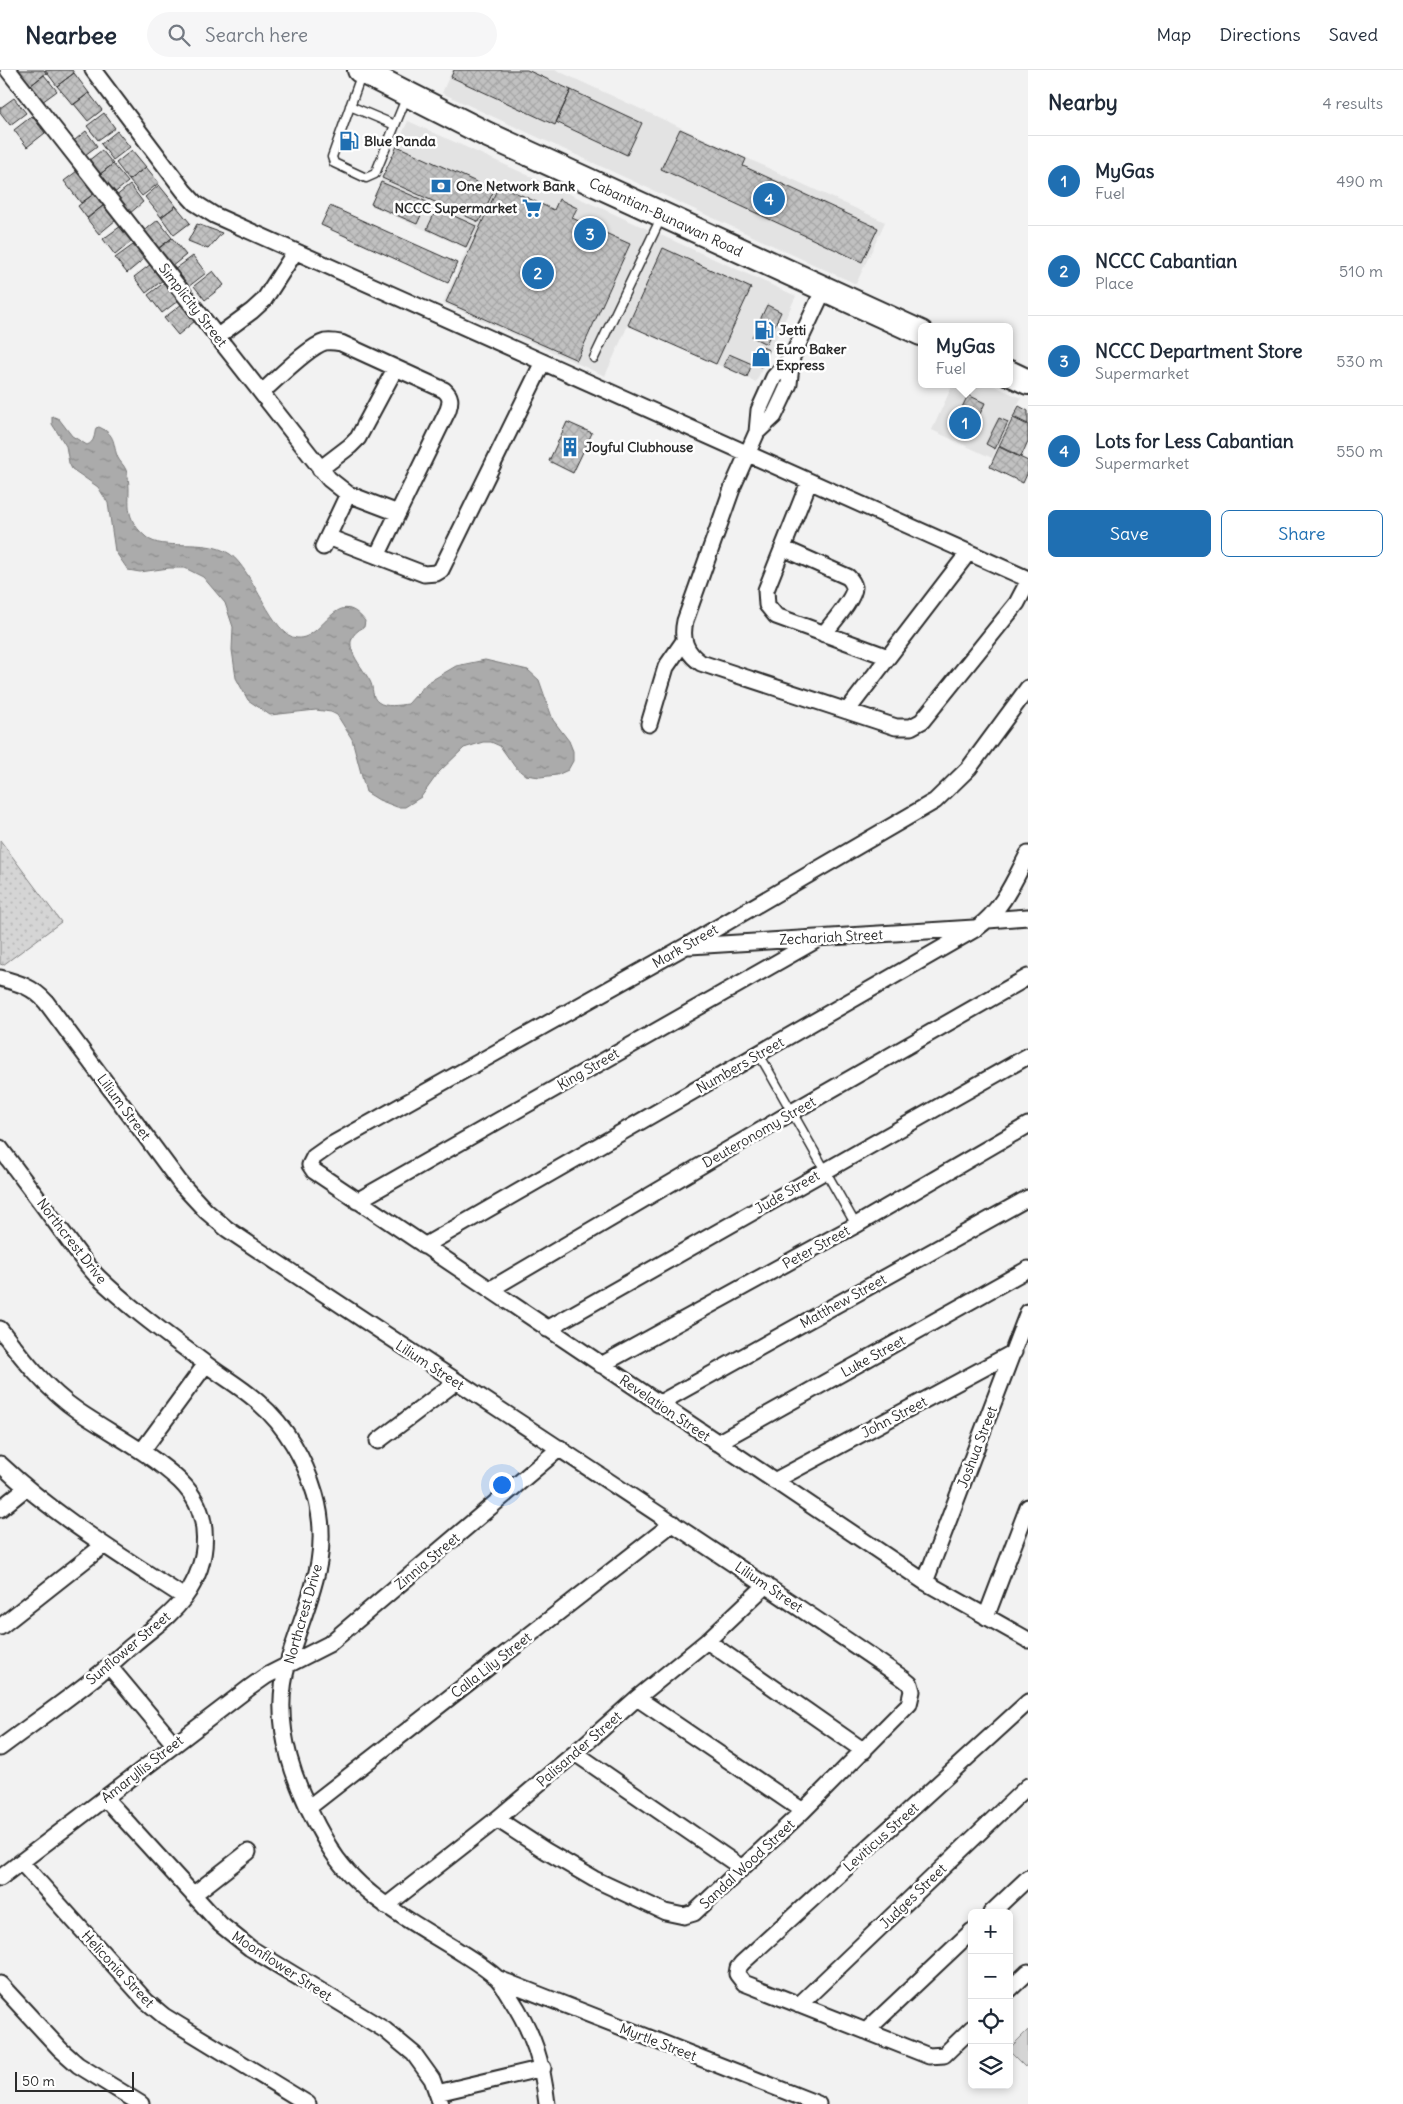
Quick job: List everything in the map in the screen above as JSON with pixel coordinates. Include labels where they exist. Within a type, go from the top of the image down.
[{"type":"main road","name":"Cabantian-Bunawan Road","points":[[361,71],[486,134],[918,332]]},
{"type":"main road","points":[[1013,375],[1028,382]]},
{"type":"street","name":"Simplicity Street","points":[[8,70],[262,392],[320,469],[338,488],[348,494],[398,513]]},
{"type":"street","points":[[93,70],[195,203],[214,215],[295,252],[543,362],[748,455],[1028,580],[1017,603],[917,725],[904,728],[701,663],[693,658],[684,641],[685,621],[717,526],[748,455],[757,432],[759,410],[774,378],[792,356],[824,289]]},
{"type":"street","points":[[218,336],[264,300],[295,252]]},
{"type":"street","points":[[262,392],[313,348],[324,343],[341,343],[444,390],[451,399],[448,410],[377,556]]},
{"type":"street","points":[[348,494],[325,542],[377,556],[424,574],[436,573],[441,570],[543,362]]},
{"type":"street","points":[[320,469],[358,438],[395,369]]},
{"type":"street","points":[[809,482],[766,590],[766,605],[776,616],[888,657]]},
{"type":"street","points":[[783,548],[848,577],[852,581],[854,586],[852,597],[824,634]]},
{"type":"street","points":[[847,711],[968,553]]},
{"type":"street","points":[[649,724],[666,667],[684,641]]},
{"type":"street","name":"Mark Street","points":[[310,1165],[314,1157],[331,1145],[686,946],[935,801],[969,768],[1028,688]]},
{"type":"street","name":"Numbers Street","points":[[424,1246],[983,924],[1009,890],[1028,854]]},
{"type":"street","name":"Zechariah Street","points":[[686,946],[820,938],[983,924],[1028,916]]},
{"type":"street","name":"King Street","points":[[357,1201],[820,938]]},
{"type":"street","name":"Deuteronomy Street","points":[[491,1289],[792,1112],[1028,977]]},
{"type":"street","name":"Lilium Street","points":[[0,978],[24,984],[37,991],[181,1184],[206,1211],[227,1229],[456,1382],[766,1584],[904,1679],[910,1684],[912,1697]]},
{"type":"street","name":"Jude Street","points":[[547,1329],[1028,1056]]},
{"type":"street","name":"Peter Street","points":[[601,1365],[856,1225],[1028,1125]]},
{"type":"street","name":"Northcrest Drive","points":[[0,1148],[95,1274],[118,1296],[260,1403],[282,1428],[301,1457],[315,1495],[321,1525],[315,1583],[287,1664],[283,1692],[284,1730],[293,1774],[308,1808],[330,1848],[354,1879],[386,1906],[471,1959],[499,1979],[534,2039],[542,2068],[547,2104]]},
{"type":"street","name":"Revelation Street","points":[[310,1165],[314,1171],[357,1201],[491,1289],[717,1444],[926,1582],[1028,1640]]},
{"type":"street","name":"Matthew Street","points":[[658,1404],[1028,1198]]},
{"type":"street","name":"Luke Street","points":[[717,1444],[1028,1269]]},
{"type":"street","name":"Joshua Street","points":[[926,1582],[1028,1312]]},
{"type":"street","name":"Sunflower Street","points":[[0,1329],[29,1366],[54,1392],[77,1410],[142,1451],[180,1481],[196,1498],[203,1518],[205,1543],[200,1566],[184,1597],[168,1617],[109,1666],[0,1748]]},
{"type":"street","name":"John Street","points":[[774,1481],[1014,1352]]},
{"type":"street","points":[[142,1451],[206,1364]]},
{"type":"street","points":[[378,1441],[456,1382]]},
{"type":"street","name":"Zinnia Street","points":[[287,1664],[329,1644],[560,1448]]},
{"type":"street","points":[[0,1464],[26,1488],[104,1545],[184,1597]]},
{"type":"street","points":[[0,1509],[26,1488]]},
{"type":"street","points":[[986,1617],[1028,1507]]},
{"type":"street","name":"Calla Lily Street","points":[[308,1808],[673,1522]]},
{"type":"street","points":[[0,1627],[104,1545]]},
{"type":"street","name":"Palisander Street","points":[[386,1906],[497,1819],[637,1698],[708,1641],[766,1584]]},
{"type":"street","points":[[708,1641],[864,1752]]},
{"type":"street","name":"Amaryllis Street","points":[[0,1878],[249,1688],[287,1664]]},
{"type":"street","points":[[109,1666],[174,1744]]},
{"type":"street","name":"Sandal Wood Street","points":[[497,1819],[594,1879],[675,1916],[694,1913],[864,1752],[909,1704],[912,1697]]},
{"type":"street","points":[[637,1698],[803,1811]]},
{"type":"street","name":"Leviticus Street","points":[[799,2005],[744,1983],[737,1974],[738,1968],[1028,1702]]},
{"type":"street","points":[[575,1753],[742,1868]]},
{"type":"street","name":"Judges Street","points":[[799,2005],[1028,1786]]},
{"type":"street","name":"Moonflower Street","points":[[105,1798],[220,1924],[250,1948],[385,2030],[414,2054],[432,2079],[439,2098]]},
{"type":"street","points":[[193,1895],[248,1852]]},
{"type":"street","name":"Heliconia Street","points":[[21,1862],[146,2001],[171,2021],[308,2104]]},
{"type":"street","points":[[995,1909],[1028,1878]]},
{"type":"street","points":[[866,2031],[968,1935]]},
{"type":"street","points":[[1013,1986],[1028,1972]]},
{"type":"street","name":"Myrtle Street","points":[[499,1979],[818,2104]]},
{"type":"street","points":[[0,1984],[60,2049],[78,2065],[141,2104]]},
{"type":"street","points":[[799,2005],[929,2056],[939,2056],[949,2051],[968,2032]]},
{"type":"street","points":[[439,2098],[542,2068]]},
{"type":"lane","points":[[361,71],[332,157],[334,163],[370,178],[375,174],[407,94]]},
{"type":"lane","points":[[350,106],[395,125]]},
{"type":"lane","points":[[594,358],[662,216]]},
{"type":"lane","points":[[759,1054],[856,1225]]},
{"type":"shaded area","points":[[452,70],[556,70],[885,222],[856,284],[442,93]]},
{"type":"shaded area","points":[[408,121],[796,296],[756,382],[628,325],[605,376],[443,303],[467,249],[370,205]]},
{"type":"shaded area","points":[[951,388],[999,388],[1021,398],[992,458],[932,430]]},
{"type":"shaded area","points":[[0,840],[61,922],[3,965],[0,964]]},
{"type":"shaded area","points":[[1028,2030],[1028,2063],[1025,2067],[1013,2055],[1013,2045]]},
{"type":"water","points":[[52,416],[59,419],[72,436],[87,445],[93,440],[96,428],[99,427],[109,433],[118,458],[126,470],[130,512],[137,528],[146,537],[162,544],[208,546],[230,554],[247,574],[271,615],[288,635],[297,638],[306,636],[315,631],[338,611],[346,608],[355,611],[365,621],[364,627],[352,639],[351,645],[356,660],[370,681],[374,698],[381,704],[393,706],[408,704],[427,683],[456,666],[485,660],[528,670],[539,680],[553,720],[569,741],[573,751],[573,761],[568,770],[557,775],[540,777],[525,775],[515,767],[500,746],[491,742],[483,742],[464,748],[439,772],[421,797],[405,807],[397,807],[379,800],[366,792],[352,739],[337,715],[331,712],[316,710],[270,715],[248,700],[236,678],[232,650],[233,627],[225,603],[203,577],[185,568],[140,572],[128,570],[115,551],[108,503],[98,487],[72,469],[66,446],[52,424]]},
{"type":"building","points":[[17,70],[44,70],[46,73],[30,86]]},
{"type":"building","points":[[45,70],[72,70],[74,73],[57,86]]},
{"type":"building","points":[[454,70],[527,70],[571,90],[555,125],[451,77]]},
{"type":"building","points":[[74,73],[89,93],[73,105],[57,86]]},
{"type":"building","points":[[44,75],[57,91],[42,102],[30,86]]},
{"type":"building","points":[[571,90],[642,123],[627,155],[556,122]]},
{"type":"building","points":[[89,93],[102,110],[88,121],[74,104]]},
{"type":"building","points":[[14,98],[26,113],[10,125],[0,112],[0,108]]},
{"type":"building","points":[[104,113],[115,128],[98,140],[87,126]]},
{"type":"building","points":[[32,116],[45,133],[27,147],[14,130]]},
{"type":"building","points":[[680,129],[746,159],[743,166],[878,228],[862,262],[661,169]]},
{"type":"building","points":[[86,131],[97,146],[81,158],[70,144]]},
{"type":"building","points":[[117,131],[130,147],[113,160],[101,144]]},
{"type":"building","points":[[397,146],[494,190],[479,222],[382,178]]},
{"type":"building","points":[[102,150],[113,164],[99,175],[88,161]]},
{"type":"building","points":[[132,150],[146,167],[129,180],[116,163]]},
{"type":"building","points":[[113,164],[128,182],[113,194],[99,175]]},
{"type":"building","points":[[146,167],[159,183],[142,196],[129,180]]},
{"type":"building","points":[[77,171],[95,193],[81,203],[64,181]]},
{"type":"building","points":[[381,182],[427,202],[417,224],[371,204]]},
{"type":"building","points":[[130,185],[143,202],[129,214],[115,197]]},
{"type":"building","points":[[159,185],[176,206],[161,217],[145,197]]},
{"type":"building","points":[[499,185],[554,210],[559,199],[577,208],[572,218],[630,244],[577,360],[446,302]]},
{"type":"building","points":[[95,193],[104,205],[87,218],[78,206]]},
{"type":"building","points":[[104,205],[116,220],[99,234],[87,219]]},
{"type":"building","points":[[176,206],[190,223],[174,235],[161,217]]},
{"type":"building","points":[[330,206],[457,263],[448,283],[321,225]]},
{"type":"building","points":[[437,208],[476,226],[466,247],[427,229]]},
{"type":"building","points":[[158,220],[172,238],[157,250],[143,232]]},
{"type":"building","points":[[197,224],[222,233],[208,249],[188,241]]},
{"type":"building","points":[[121,226],[132,241],[115,255],[103,239]]},
{"type":"building","points":[[172,238],[186,255],[171,267],[157,249]]},
{"type":"building","points":[[133,245],[144,259],[127,273],[115,258]]},
{"type":"building","points":[[663,248],[751,288],[716,364],[628,325]]},
{"type":"building","points":[[193,256],[206,273],[188,287],[174,270]]},
{"type":"building","points":[[151,264],[163,280],[146,293],[134,277]]},
{"type":"building","points":[[213,271],[224,285],[205,300],[194,286]]},
{"type":"building","points":[[165,282],[179,300],[162,313],[148,295]]},
{"type":"building","points":[[182,304],[195,321],[178,335],[164,318]]},
{"type":"building","name":"Jetti","points":[[767,305],[781,312],[766,344],[752,337]]},
{"type":"building","name":"Euro Baker Express","points":[[760,346],[769,350],[761,367],[752,363]]},
{"type":"building","points":[[729,354],[752,364],[747,377],[723,366]]},
{"type":"building","points":[[968,395],[985,403],[969,438],[951,430]]},
{"type":"building","points":[[1019,406],[1028,411],[1028,424],[1013,417]]},
{"type":"building","points":[[999,418],[1008,422],[995,449],[986,444]]},
{"type":"building","points":[[1013,418],[1028,425],[1028,441],[1021,457],[999,446]]},
{"type":"building","name":"Joyful Clubhouse","points":[[567,422],[592,433],[573,473],[549,461]]},
{"type":"building","points":[[999,447],[1028,461],[1028,472],[1023,483],[990,467]]},
{"type":"place","name":"Blue Panda","points":[[349,141]]},
{"type":"place","name":"One Network Bank","points":[[441,186]]},
{"type":"place","name":"Lots for Less Cabantian","points":[[769,199]]},
{"type":"place","name":"NCCC Supermarket","points":[[532,208]]},
{"type":"place","name":"NCCC Department Store","points":[[590,234]]},
{"type":"place","name":"NCCC Cabantian","points":[[538,273]]},
{"type":"place","name":"Jetti","points":[[764,330]]},
{"type":"place","name":"Euro Baker Express","points":[[761,357]]},
{"type":"place","name":"MyGas","points":[[965,423]]},
{"type":"place","name":"Joyful Clubhouse","points":[[570,447]]}]
